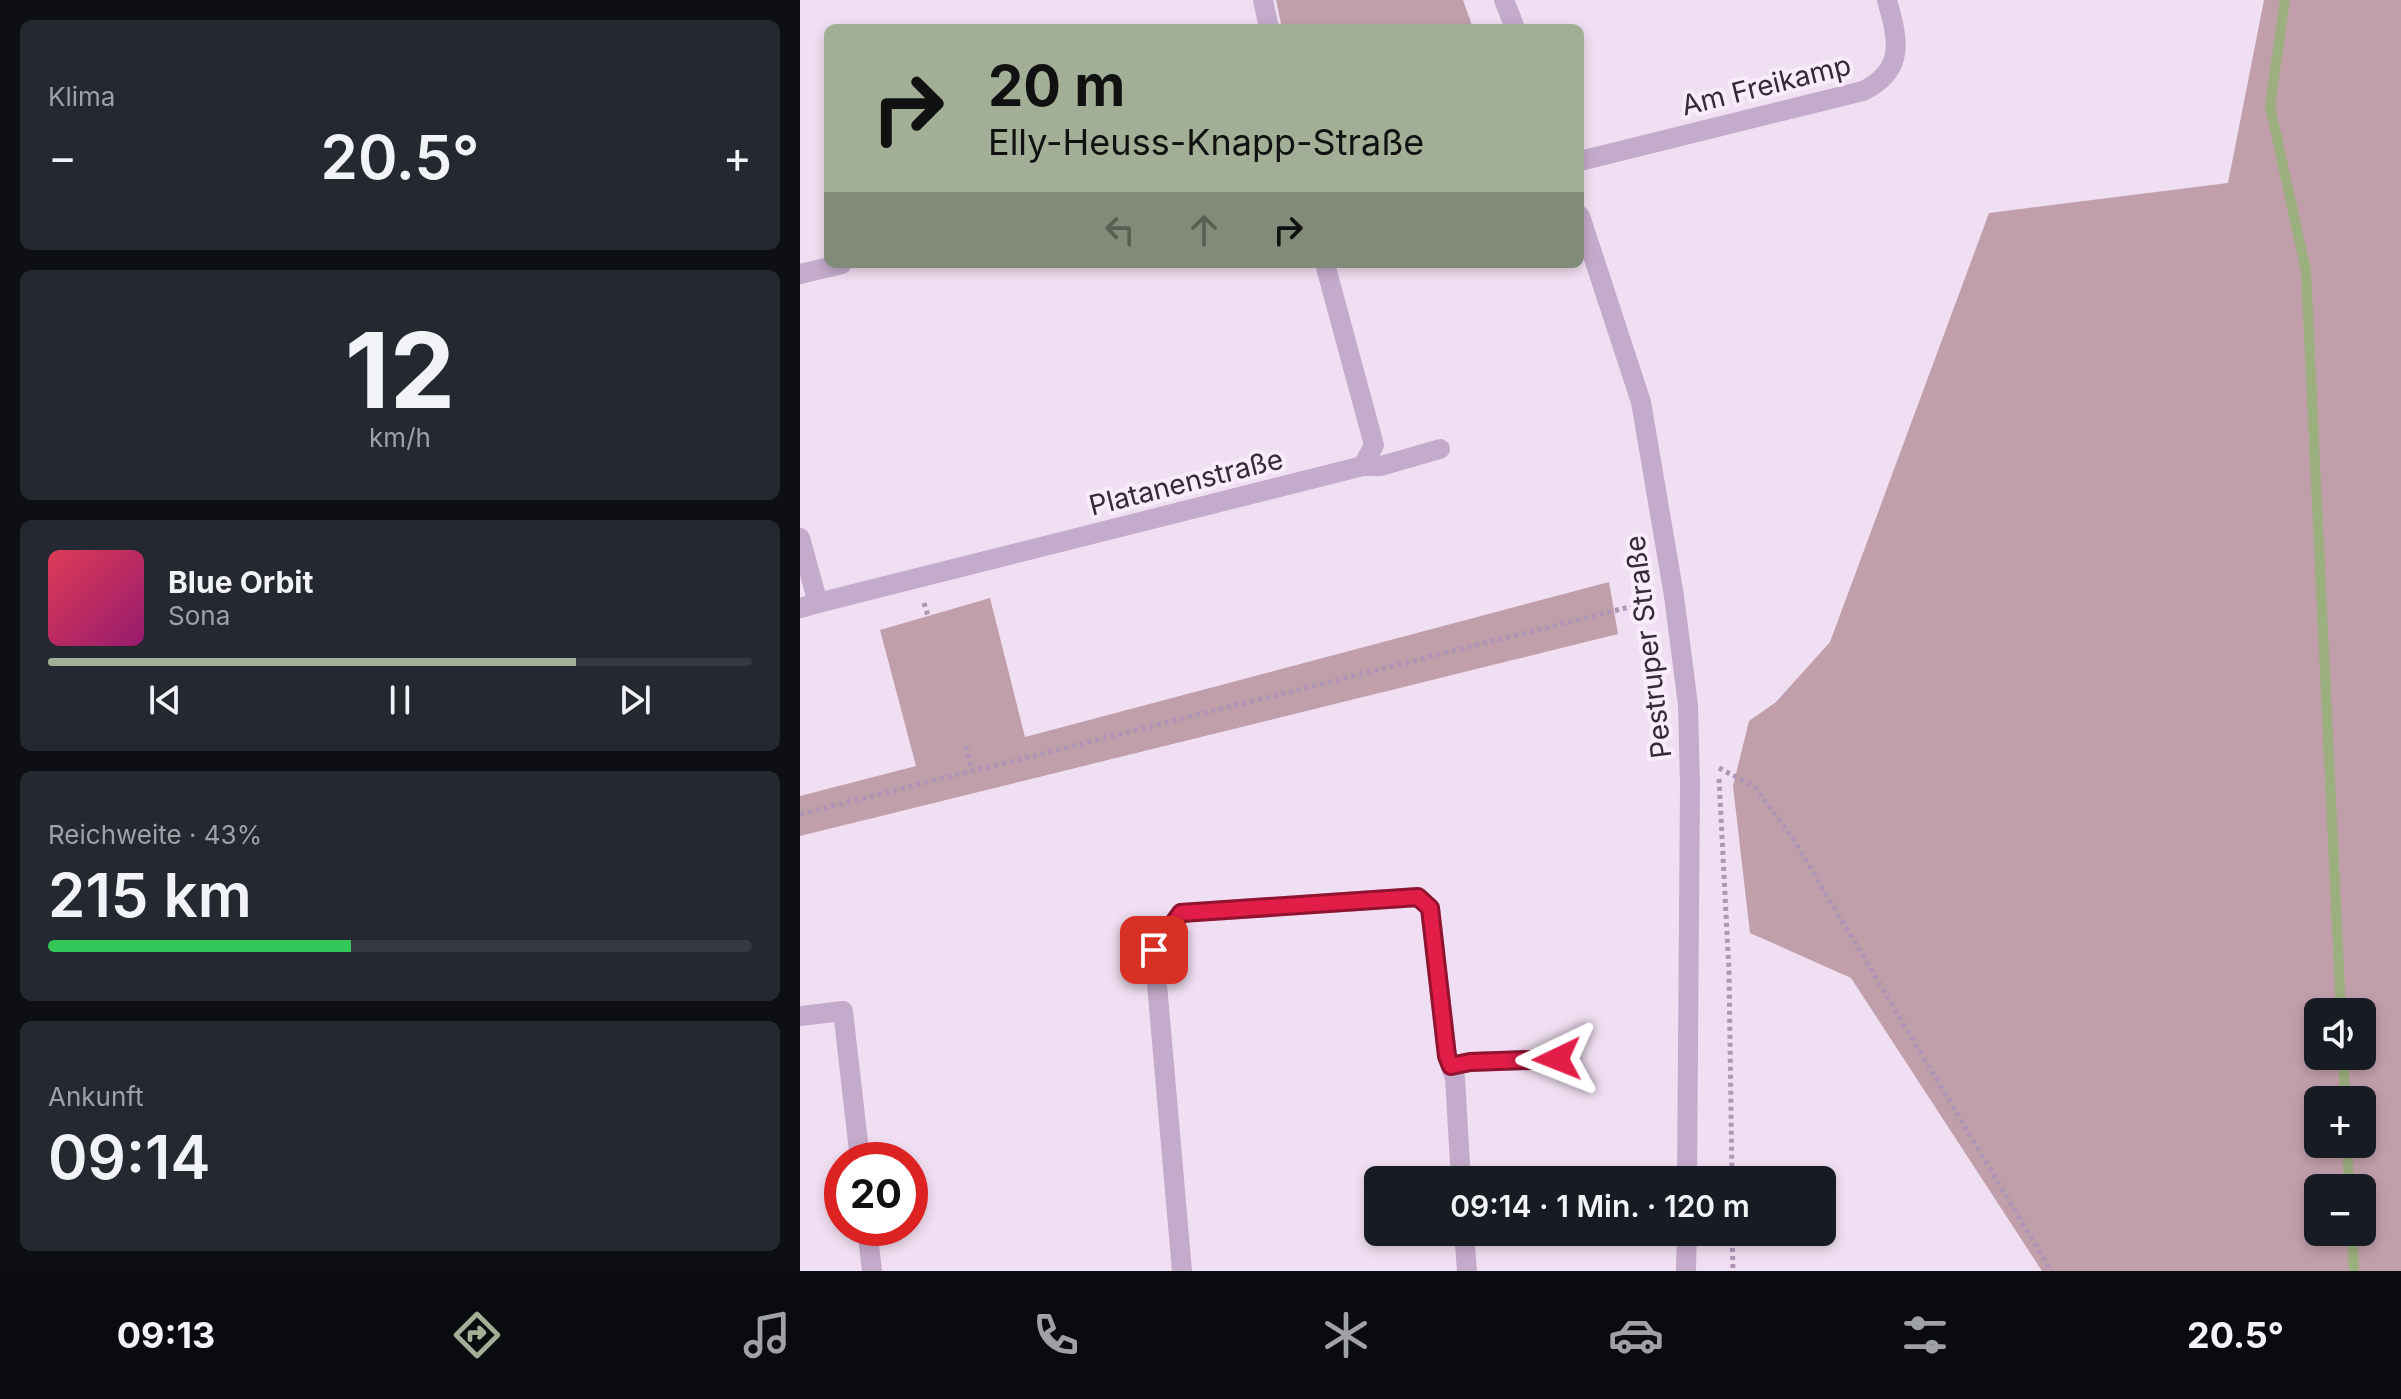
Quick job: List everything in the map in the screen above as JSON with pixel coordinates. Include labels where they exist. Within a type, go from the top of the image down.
[{"type":"street","points":[[1263,0],[1268,24]]},
{"type":"street","points":[[1504,0],[1513,24]]},
{"type":"street","name":"Am Freikamp","points":[[1584,160],[1863,91],[1874,85],[1892,65],[1896,51],[1897,36],[1887,0]]},
{"type":"street","name":"Pestruper Straße","points":[[1584,228],[1641,402],[1674,596],[1688,705],[1687,1166]]},
{"type":"street","points":[[800,274],[825,268]]},
{"type":"street","points":[[1326,268],[1374,445],[1363,466]]},
{"type":"street","name":"Platanenstraße","points":[[809,606],[1440,449]]},
{"type":"street","points":[[800,538],[809,606]]},
{"type":"street","points":[[1182,1271],[1154,950],[1181,913],[1418,897],[1430,908],[1447,1056],[1455,1078],[1460,1166]]},
{"type":"street","points":[[800,1016],[843,1011],[858,1142]]},
{"type":"street","points":[[1451,1066],[1470,1062],[1557,1059]]},
{"type":"street","points":[[869,1246],[872,1271]]},
{"type":"street","points":[[1465,1246],[1467,1271]]},
{"type":"street","points":[[1686,1271],[1687,1246]]},
{"type":"path","points":[[800,814],[1674,596]]},
{"type":"path","points":[[966,746],[972,770]]},
{"type":"path","points":[[1716,753],[1729,971],[1732,1166]]},
{"type":"path","points":[[1719,768],[1754,786],[1792,837],[2051,1271]]},
{"type":"path","points":[[1732,1246],[1733,1271]]},
{"type":"shaded area","points":[[1276,0],[1463,0],[1472,24],[1281,24]]},
{"type":"shaded area","points":[[2264,0],[2401,0],[2401,1271],[2042,1271],[1851,978],[1750,933],[1733,786],[1749,721],[1776,702],[1830,642],[1989,213],[2228,183]]},
{"type":"shaded area","points":[[1609,582],[1618,634],[800,836],[800,796],[916,766],[880,630],[990,598],[1025,737]]},
{"type":"waterway","points":[[2285,0],[2270,106],[2306,271],[2340,998]]},
{"type":"waterway","points":[[2344,1070],[2344,1086]]},
{"type":"waterway","points":[[2348,1158],[2348,1174]]},
{"type":"waterway","points":[[2353,1246],[2354,1271]]},
{"type":"route","points":[[1154,950],[1181,913],[1418,897],[1430,908],[1447,1056],[1451,1066],[1470,1062],[1557,1059]]}]
